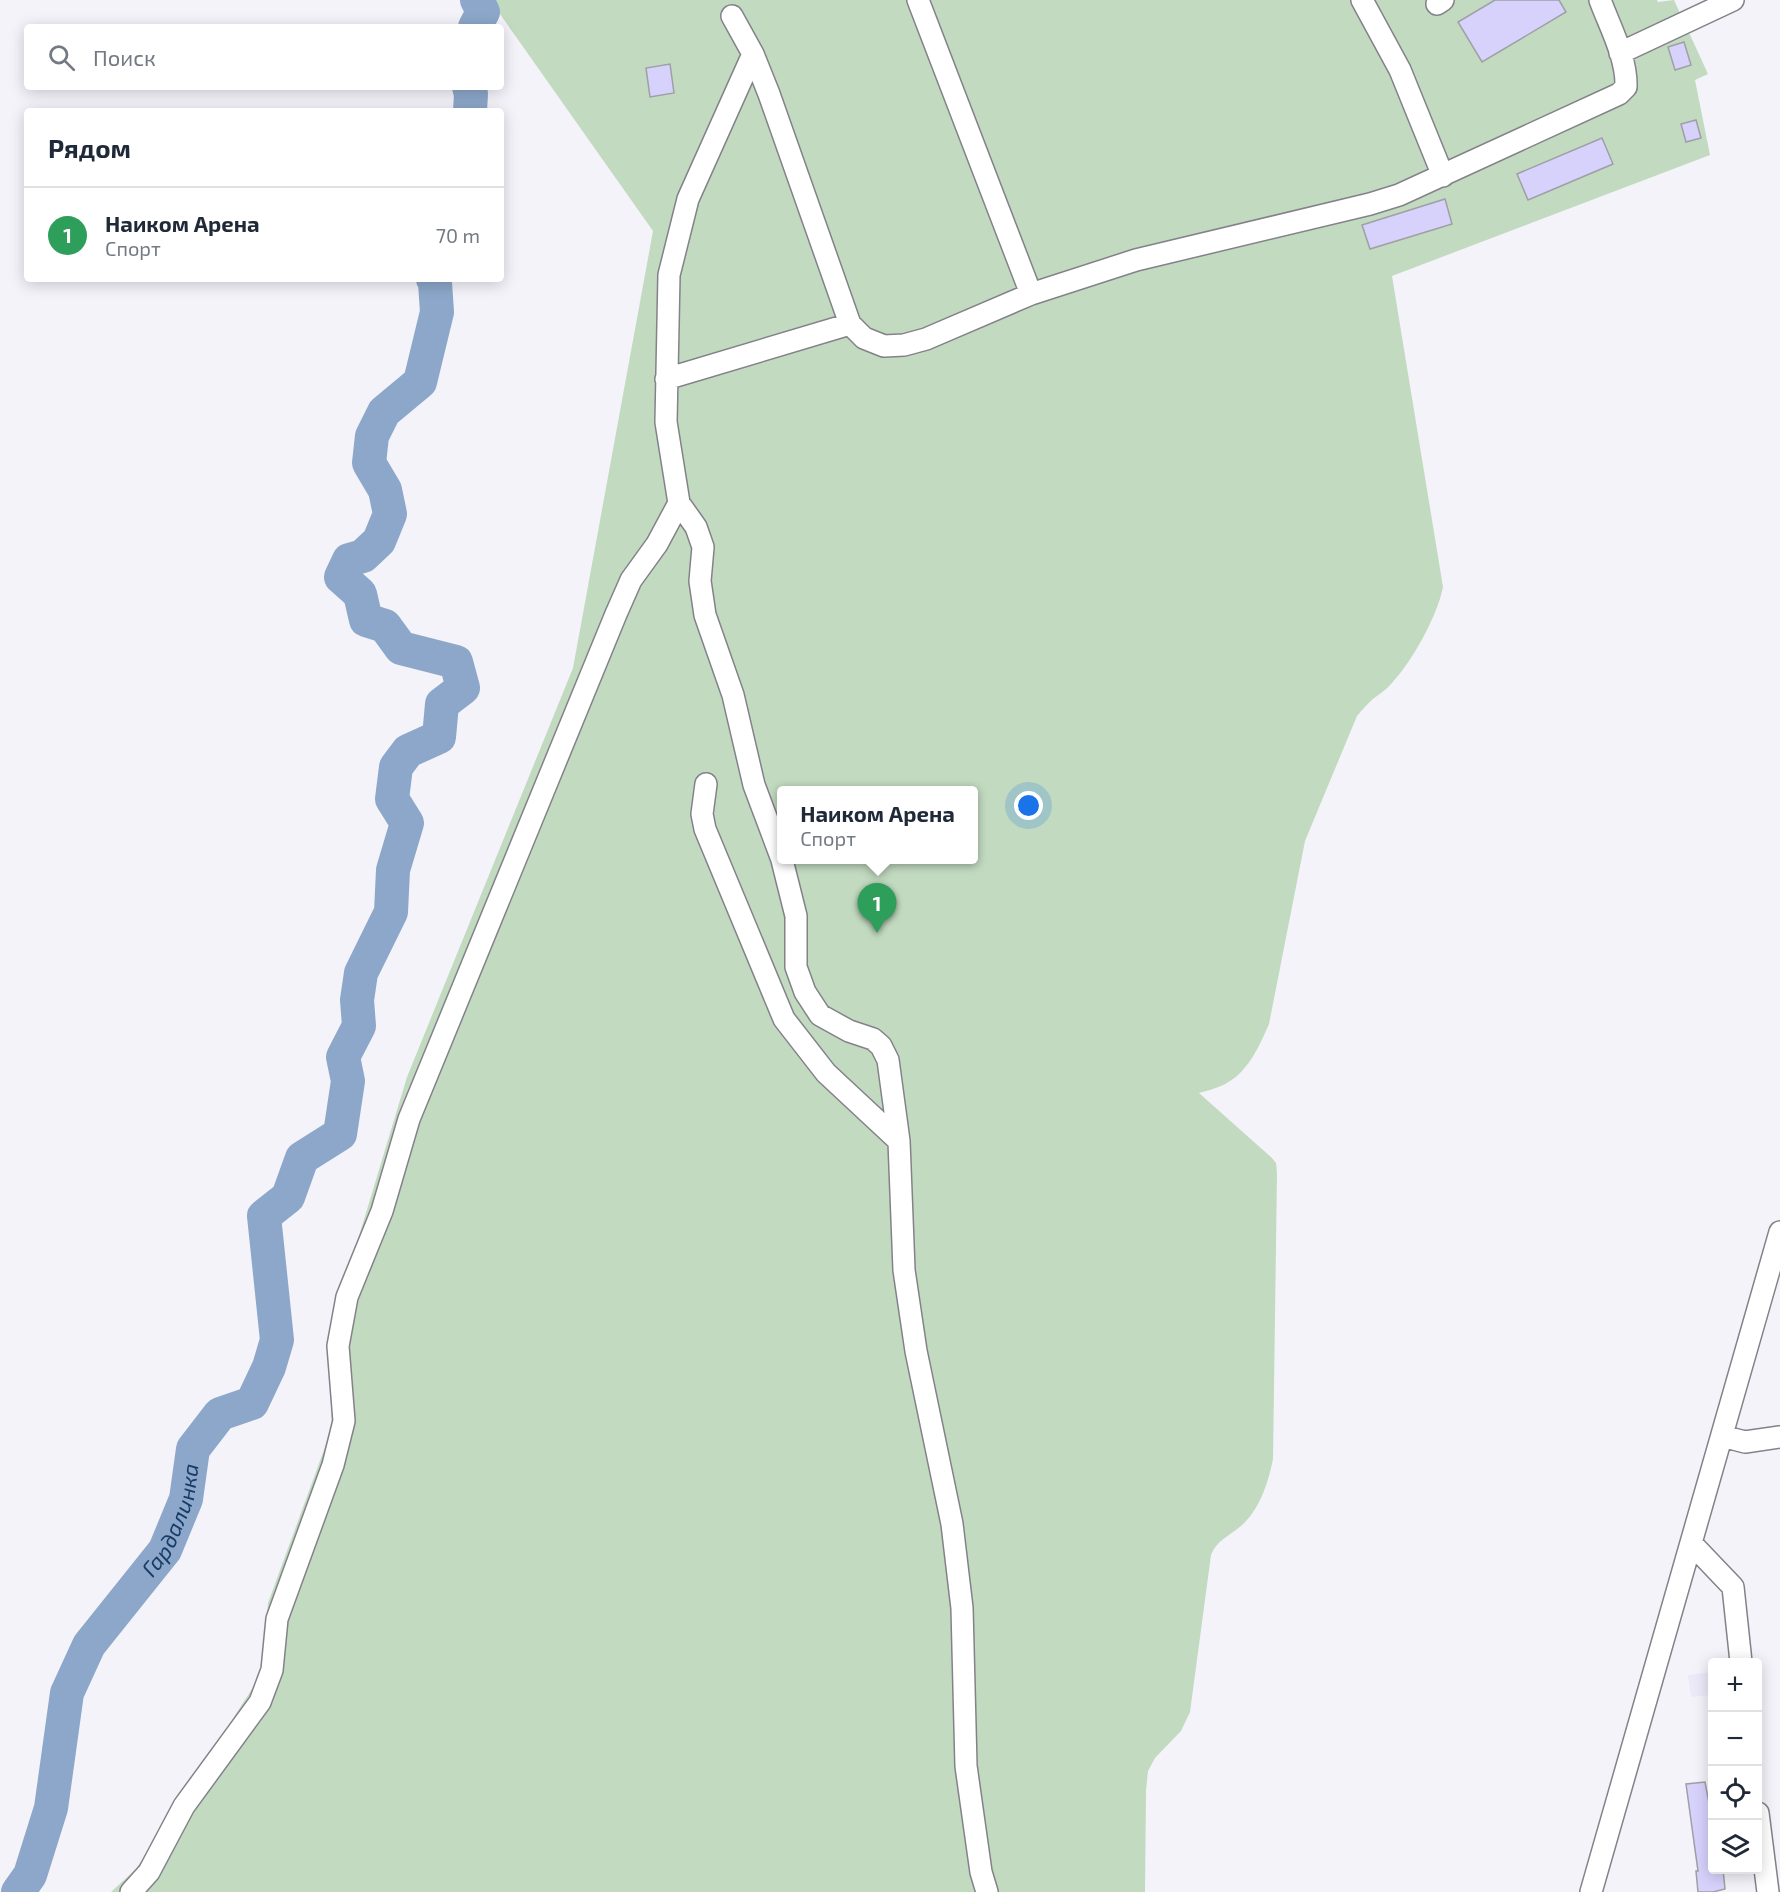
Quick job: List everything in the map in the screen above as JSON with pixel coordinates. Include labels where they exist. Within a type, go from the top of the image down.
[{"type":"street","points":[[918,0],[1031,294]]},
{"type":"street","points":[[1362,0],[1400,70],[1443,176]]},
{"type":"street","points":[[732,16],[753,54],[769,94],[850,324],[864,338],[884,346],[904,345],[926,339],[1031,294],[1136,260],[1399,195],[1619,94],[1626,87],[1626,78],[1620,53],[1600,0]]},
{"type":"street","points":[[1620,53],[1733,0]]},
{"type":"street","points":[[753,54],[688,199],[669,275],[666,422],[679,502],[696,527],[703,547],[700,580],[705,615],[733,695],[754,785],[777,847]]},
{"type":"street","points":[[666,379],[850,324]]},
{"type":"street","points":[[131,1892],[149,1872],[184,1806],[260,1702],[272,1671],[277,1619],[333,1465],[344,1421],[339,1346],[347,1297],[382,1211],[409,1119],[616,614],[631,580],[657,544],[679,502]]},
{"type":"street","points":[[706,784],[702,814],[705,830],[784,1019],[802,1046],[825,1073],[899,1141]]},
{"type":"street","points":[[783,864],[796,916],[796,967],[805,992],[820,1015],[849,1031],[873,1039],[881,1046],[888,1060],[899,1141],[904,1270],[915,1352],[952,1524],[962,1608],[966,1766],[981,1872],[987,1892]]},
{"type":"street","points":[[1591,1892],[1780,1232]]},
{"type":"street","points":[[1722,1436],[1745,1442],[1780,1437]]},
{"type":"street","points":[[1691,1543],[1733,1587],[1741,1658]]},
{"type":"street","points":[[1759,1820],[1768,1892]]},
{"type":"shaded area","points":[[1708,1672],[1708,1695],[1691,1697],[1688,1675]]},
{"type":"green space","points":[[490,0],[1657,0],[1658,2],[1674,0],[1708,74],[1695,80],[1710,155],[1392,276],[1443,587],[1423,638],[1407,664],[1389,686],[1357,716],[1305,841],[1269,1024],[1261,1042],[1251,1060],[1238,1075],[1221,1086],[1199,1093],[1276,1163],[1273,1459],[1266,1486],[1253,1512],[1241,1526],[1220,1542],[1211,1555],[1190,1712],[1181,1731],[1155,1758],[1148,1771],[1145,1892],[111,1892],[136,1869],[261,1675],[268,1603],[332,1428],[328,1339],[407,1077],[573,668],[653,231]]},
{"type":"building","points":[[1495,0],[1559,0],[1566,12],[1482,62],[1458,22]]},
{"type":"building","points":[[1684,42],[1691,65],[1675,70],[1668,47]]},
{"type":"building","points":[[670,64],[674,93],[650,97],[646,68]]},
{"type":"building","points":[[1696,120],[1701,138],[1686,142],[1681,124]]},
{"type":"building","points":[[1602,138],[1613,164],[1528,200],[1517,174]]},
{"type":"building","points":[[1445,199],[1452,224],[1370,249],[1362,225]]},
{"type":"building","points":[[1705,1782],[1708,1798],[1708,1874],[1724,1874],[1725,1889],[1698,1892],[1696,1871],[1698,1871],[1686,1784]]},
{"type":"waterway","name":"Гардалинка","points":[[477,0],[483,12],[477,24]]},
{"type":"waterway","name":"Гардалинка","points":[[470,90],[470,108]]},
{"type":"waterway","name":"Гардалинка","points":[[18,1892],[30,1875],[51,1808],[67,1693],[89,1645],[165,1550],[186,1499],[193,1449],[220,1414],[252,1403],[269,1367],[277,1340],[264,1216],[288,1197],[302,1158],[340,1134],[348,1081],[343,1057],[359,1026],[357,1000],[361,973],[391,912],[393,870],[407,823],[392,799],[396,767],[408,751],[439,737],[442,704],[463,688],[456,662],[401,648],[385,626],[366,620],[360,594],[341,577],[349,560],[363,556],[379,541],[390,514],[385,490],[369,463],[372,436],[384,412],[420,382],[437,312],[434,282]]},
{"type":"place","name":"Наиком Арена","points":[[877,933]]}]
